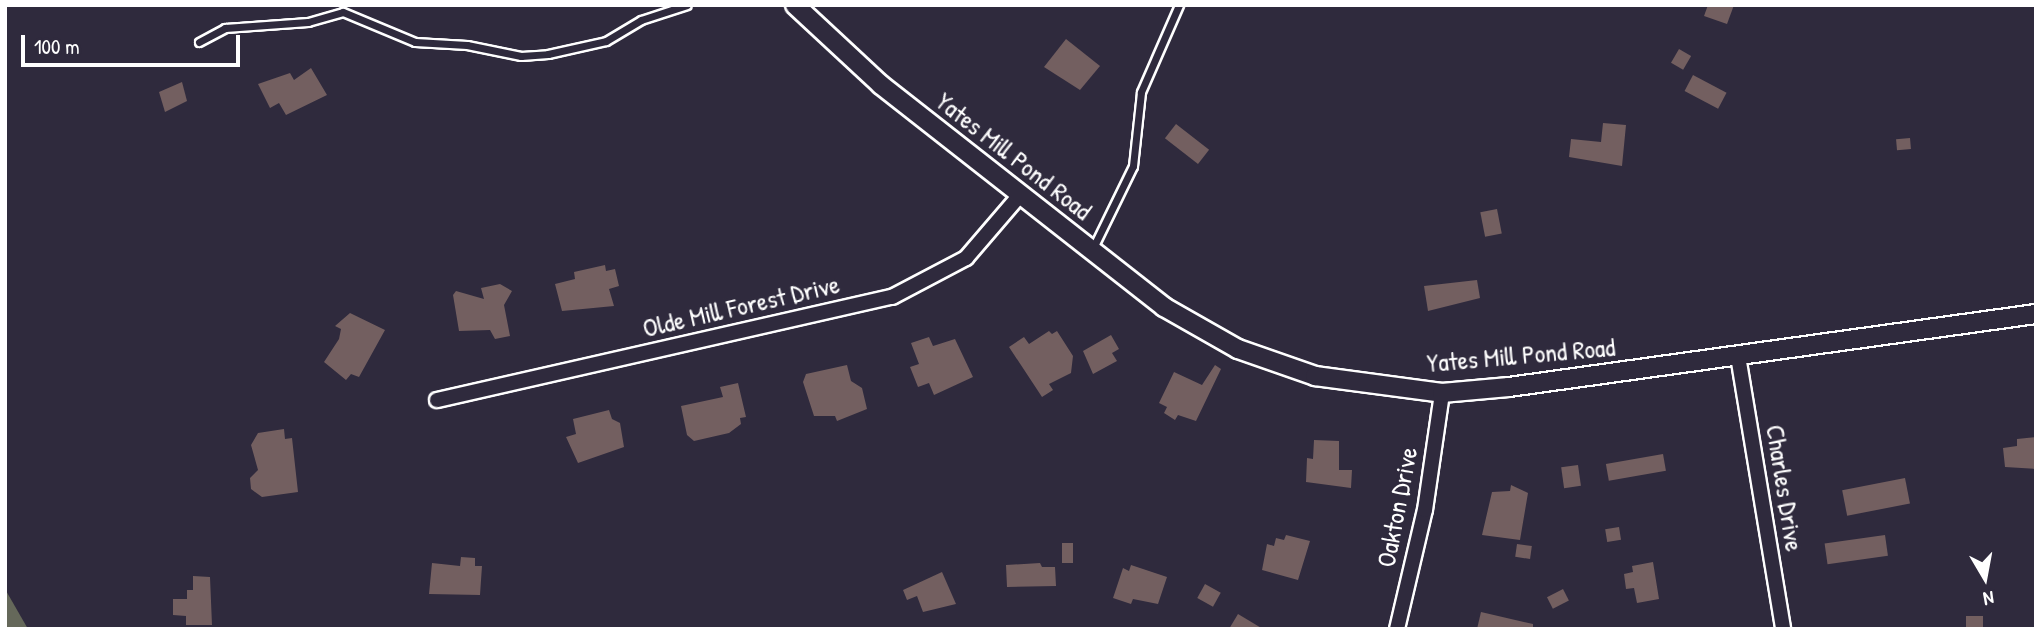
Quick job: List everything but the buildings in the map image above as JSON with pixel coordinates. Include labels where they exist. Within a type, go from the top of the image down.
[{"type":"street","name":"Yates Mill Pond Road","points":[[796,5],[855,64],[1164,307],[1238,349],[1315,376],[1442,393],[1738,356],[2036,314]]},
{"type":"street","name":"Olde Mill Forest Drive","points":[[437,400],[892,297],[966,258],[1020,195]]},
{"type":"street","name":"Charles Drive","points":[[1738,356],[1783,629]]},
{"type":"street","name":"Oakton Drive","points":[[1396,629],[1425,510],[1442,393]]},
{"type":"lane","points":[[199,42],[225,29],[308,22],[343,12],[415,42],[467,45],[521,56],[548,54],[606,41],[640,20],[687,5]]},
{"type":"lane","points":[[1091,251],[1133,166],[1141,92],[1179,5]]},
{"type":"green space","points":[[5,589],[28,629],[5,629]]}]
